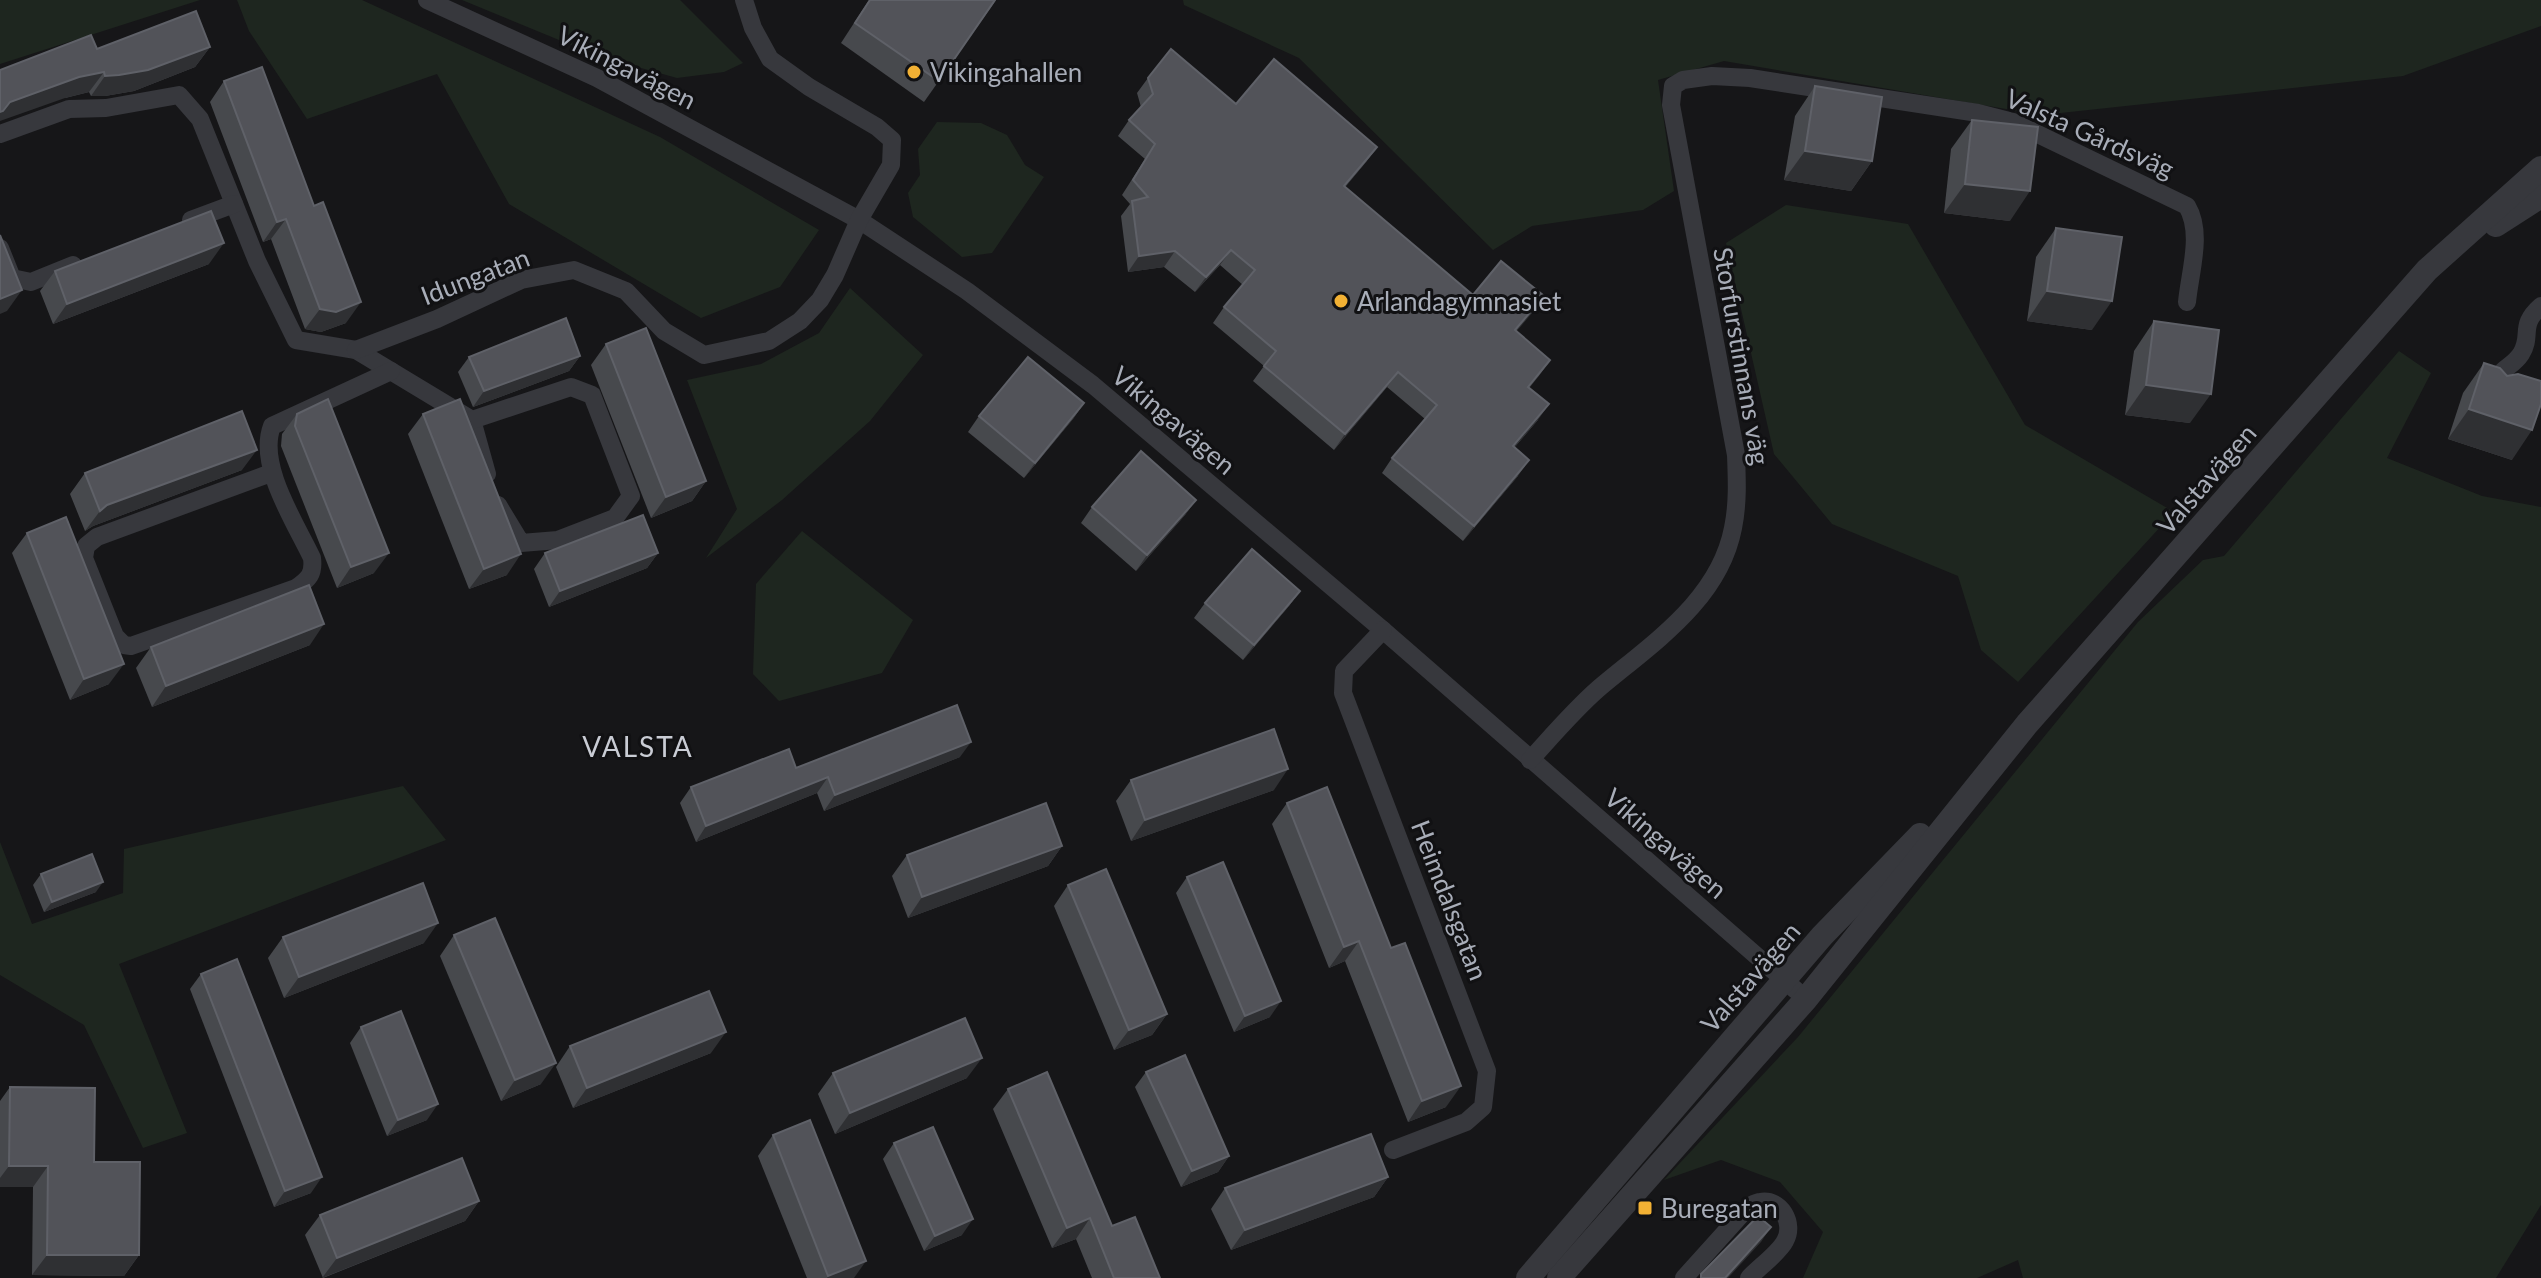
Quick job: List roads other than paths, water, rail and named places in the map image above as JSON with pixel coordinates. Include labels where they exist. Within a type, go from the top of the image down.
[{"type":"street","name":"Vikingavägen","points":[[427,0],[597,78],[859,220],[967,291],[1093,385],[1383,630],[1806,999]]},
{"type":"street","name":"Idungatan","points":[[356,350],[437,319],[521,280],[574,270],[626,291],[664,331],[704,355],[769,341],[800,321],[820,300],[839,267],[859,220],[891,165],[892,140],[877,127],[809,87],[770,59],[753,28],[744,0]]},
{"type":"street","name":"Valsta Gårdsväg","points":[[1683,80],[1712,76],[1750,78],[1978,113],[2013,122],[2187,206],[2195,231],[2187,302]]},
{"type":"street","name":"Storfurstinnans väg","points":[[1530,760],[1595,692],[1673,627],[1700,598],[1719,569],[1733,531],[1737,492],[1736,455],[1671,105],[1673,86],[1683,80]]},
{"type":"street","points":[[0,134],[69,109],[106,108],[179,95],[200,119],[257,261],[296,340],[356,350],[472,420],[494,499],[521,543],[558,540],[615,518],[631,496],[592,395],[571,387],[472,420]]},
{"type":"street","name":"Valstavägen","points":[[1559,1278],[1806,999],[2027,724],[2427,270],[2541,168]]},
{"type":"street","name":"Valstavägen","points":[[2427,270],[2541,196]]},
{"type":"street","points":[[176,226],[234,204]]},
{"type":"street","points":[[0,248],[12,278],[31,282],[89,259]]},
{"type":"street","points":[[2490,394],[2497,376],[2521,354],[2529,317],[2541,306]]},
{"type":"street","points":[[271,473],[97,537],[86,546],[84,558],[115,636],[124,645],[131,646],[296,588],[309,578],[313,568],[312,558],[271,473],[267,437],[272,426],[391,371]]},
{"type":"street","name":"Heimdalsgatan","points":[[1383,630],[1344,671],[1343,693],[1487,1071],[1483,1107],[1466,1122],[1393,1150]]},
{"type":"street","name":"Valstavägen","points":[[1528,1278],[1822,936],[2027,724]]},
{"type":"street","points":[[1684,1278],[1748,1207],[1761,1201],[1776,1204],[1786,1216],[1788,1230],[1785,1242],[1749,1278]]},
{"type":"place","name":"Vikingahallen","points":[[914,72]]},
{"type":"place","name":"Arlandagymnasiet","points":[[1341,301]]},
{"type":"place","name":"Buregatan","points":[[1645,1208]]},
{"type":"district","name":"VALSTA","points":[[638,746]]}]
